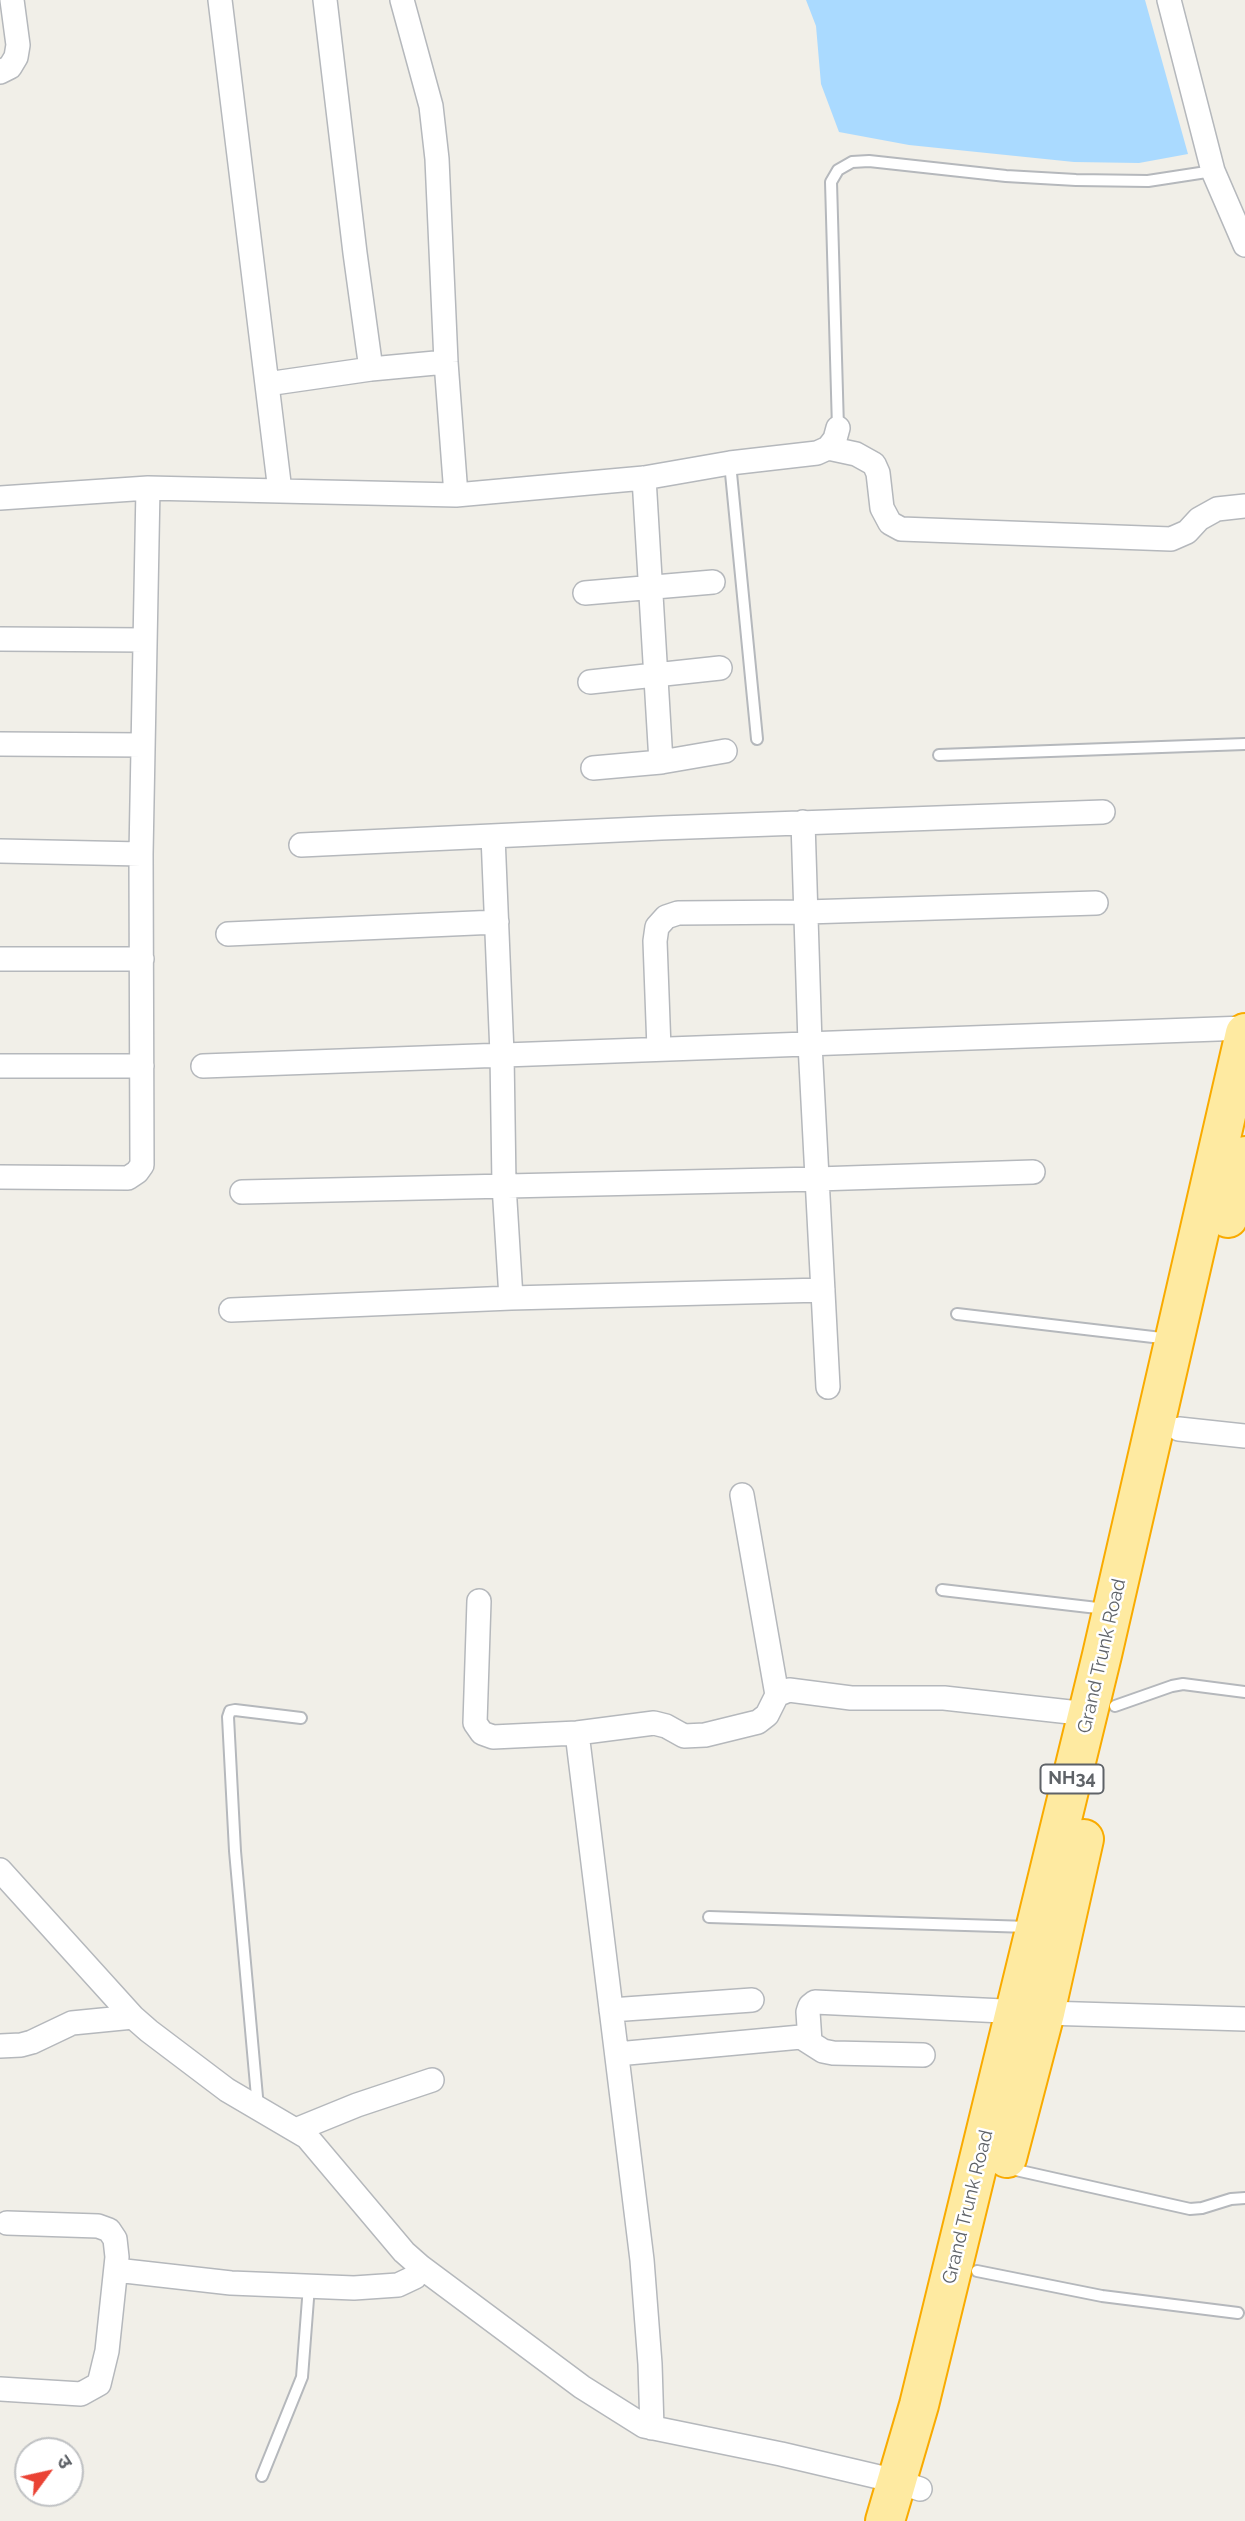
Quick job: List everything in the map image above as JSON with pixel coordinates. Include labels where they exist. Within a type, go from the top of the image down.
[{"type":"highway","name":"Grand Trunk Road","points":[[909,2497],[919,2405],[1030,2012],[1102,1710],[1113,1610],[1245,1031]]},
{"type":"highway","name":"Grand Trunk Road","points":[[885,2521],[909,2497],[977,2271],[1004,2167],[1030,2012],[1036,1927],[1102,1710],[1179,1429],[1222,1240],[1245,1156]]},
{"type":"street","points":[[0,72],[10,67],[16,57],[18,45],[12,0]]},
{"type":"street","points":[[220,0],[280,491]]},
{"type":"street","points":[[325,0],[355,253],[372,369]]},
{"type":"street","points":[[402,0],[431,106],[456,495]]},
{"type":"street","points":[[1169,0],[1213,171],[1245,245]]},
{"type":"street","points":[[267,384],[446,362]]},
{"type":"street","points":[[0,498],[148,488],[456,495],[643,478],[730,463],[817,453],[833,438],[874,464],[882,508],[890,523],[901,529],[1171,539],[1187,532],[1199,519],[1217,509],[1245,506]]},
{"type":"street","points":[[643,478],[652,586],[661,762]]},
{"type":"street","points":[[0,1177],[128,1178],[142,1165],[141,854],[148,488]]},
{"type":"street","points":[[584,593],[713,582]]},
{"type":"street","points":[[0,639],[145,640]]},
{"type":"street","points":[[590,682],[720,668]]},
{"type":"street","points":[[0,744],[143,745]]},
{"type":"street","points":[[593,768],[661,762],[725,751]]},
{"type":"street","points":[[301,845],[803,822],[1103,812]]},
{"type":"street","points":[[803,822],[810,1044],[828,1387]]},
{"type":"street","points":[[493,836],[510,1298]]},
{"type":"street","points":[[0,851],[141,854]]},
{"type":"street","points":[[659,1049],[655,941],[657,927],[666,917],[678,913],[1096,903]]},
{"type":"street","points":[[228,934],[497,922]]},
{"type":"street","points":[[0,959],[142,960]]},
{"type":"street","points":[[203,1066],[1245,1031]]},
{"type":"street","points":[[0,1066],[142,1066]]},
{"type":"street","points":[[242,1192],[1032,1172]]},
{"type":"street","points":[[232,1310],[510,1298],[823,1290]]},
{"type":"street","points":[[1179,1429],[1245,1436]]},
{"type":"street","points":[[479,1601],[475,1723],[482,1733],[493,1737],[577,1733],[654,1723],[684,1736],[705,1735],[758,1722],[767,1715],[776,1695],[742,1495]]},
{"type":"street","points":[[776,1695],[789,1690],[851,1698],[944,1699],[1102,1710]]},
{"type":"street","points":[[577,1733],[642,2260],[652,2428]]},
{"type":"street","points":[[0,1870],[133,2017],[227,2090],[298,2129],[339,2172],[395,2242],[421,2267],[566,2377],[634,2421],[652,2428],[780,2454],[909,2497]]},
{"type":"street","points":[[611,2010],[752,2000]]},
{"type":"street","points":[[810,2042],[808,2012],[815,2002],[1245,2019]]},
{"type":"street","points":[[0,2046],[21,2045],[72,2023],[133,2017]]},
{"type":"street","points":[[617,2054],[801,2037],[823,2051],[833,2053],[923,2055]]},
{"type":"street","points":[[298,2129],[357,2105],[432,2080]]},
{"type":"street","points":[[0,2389],[81,2394],[99,2384],[107,2351],[116,2270],[115,2239],[109,2230],[98,2226],[7,2223]]},
{"type":"street","points":[[116,2270],[231,2283],[354,2288],[398,2285],[415,2277],[421,2267]]},
{"type":"lane","points":[[833,438],[831,182],[838,170],[852,162],[869,161],[1006,176],[1124,181],[1148,181],[1213,171]]},
{"type":"lane","points":[[730,463],[757,739]]},
{"type":"lane","points":[[939,754],[1245,744]]},
{"type":"lane","points":[[957,1314],[1175,1339]]},
{"type":"lane","points":[[942,1590],[1113,1610]]},
{"type":"lane","points":[[1102,1710],[1183,1684],[1245,1692]]},
{"type":"lane","points":[[258,2108],[234,1851],[228,1717],[230,1711],[235,1710],[301,1717]]},
{"type":"lane","points":[[709,1917],[1036,1927]]},
{"type":"lane","points":[[1004,2167],[1190,2209],[1245,2198]]},
{"type":"lane","points":[[977,2271],[1102,2296],[1238,2313]]},
{"type":"lane","points":[[262,2476],[302,2377],[309,2286]]},
{"type":"water","points":[[806,0],[1145,0],[1188,154],[1139,163],[1074,162],[909,145],[839,132],[821,84],[816,26]]}]
